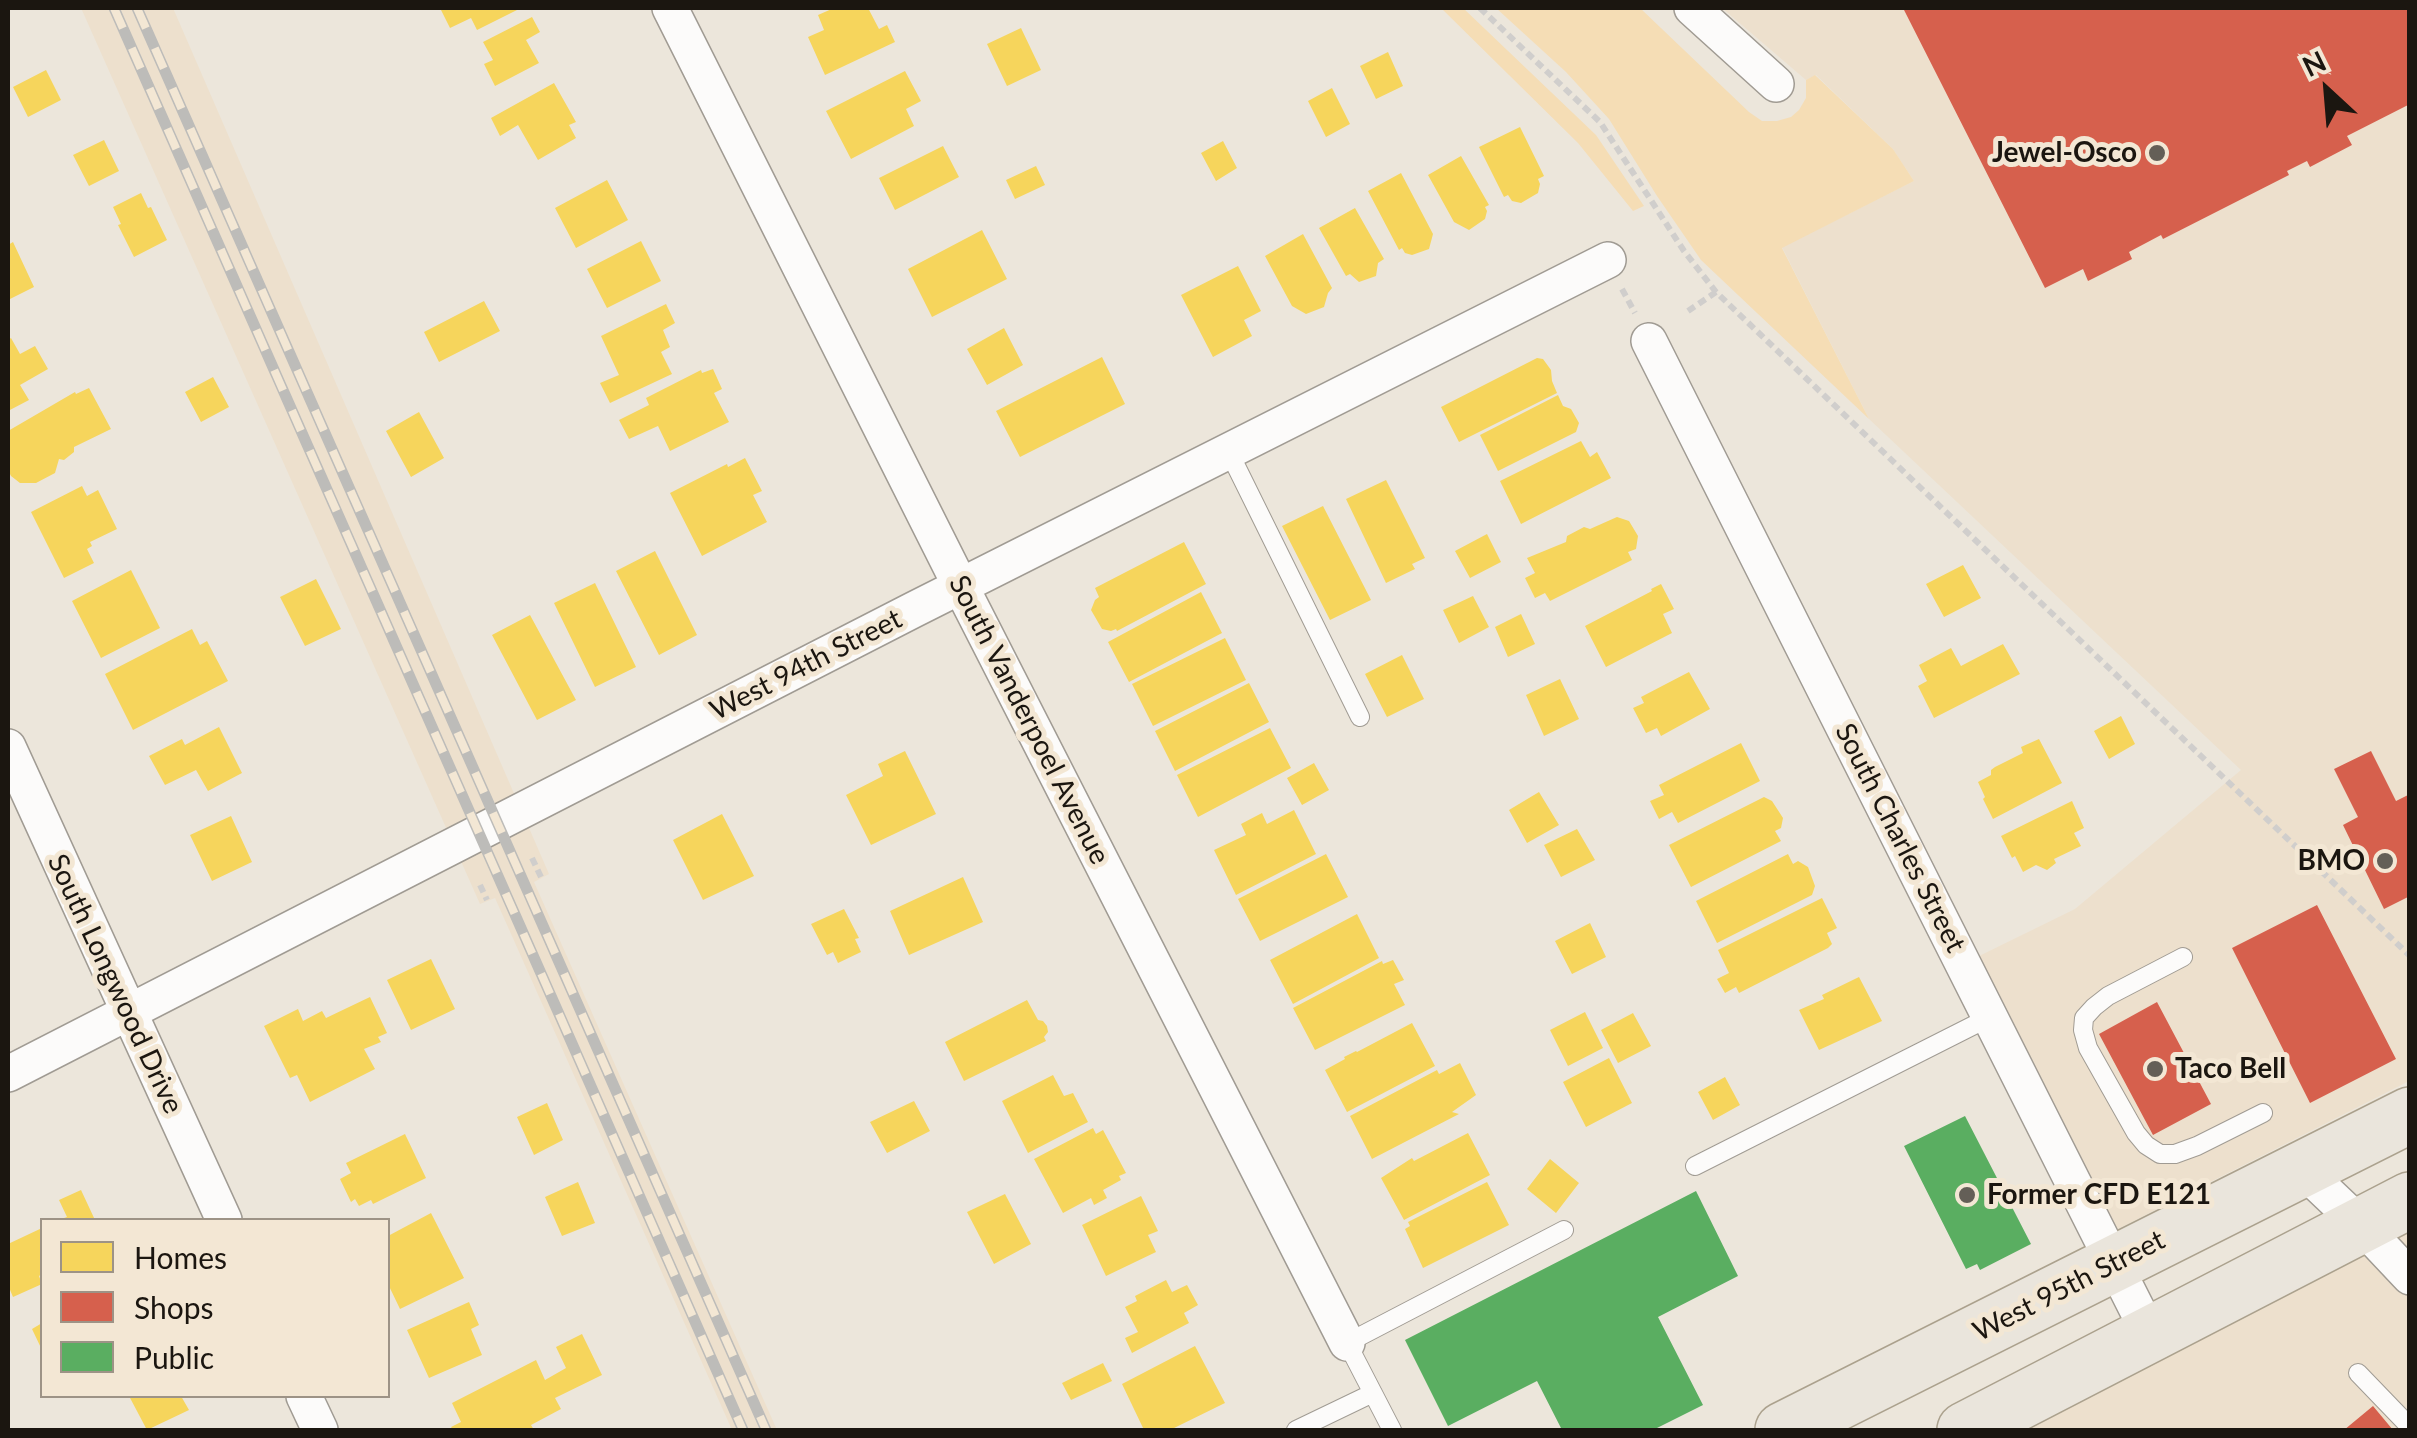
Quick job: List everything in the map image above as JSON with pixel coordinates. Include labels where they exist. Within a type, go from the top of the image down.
[{"type":"main road","name":"West 95th Street","points":[[1783,1430],[2410,1115]]},
{"type":"main road","points":[[1965,1430],[2410,1200]]},
{"type":"street","name":"South Vanderpoel Avenue","points":[[670,8],[1347,1343]]},
{"type":"street","points":[[1692,8],[1776,84]]},
{"type":"street","name":"West 94th Street","points":[[8,1074],[1608,260]]},
{"type":"street","name":"South Charles Street","points":[[1649,341],[2150,1334]]},
{"type":"street","name":"South Longwood Drive","points":[[8,747],[223,1218]]},
{"type":"street","points":[[2302,1169],[2410,1277]]},
{"type":"street","points":[[305,1398],[320,1430]]},
{"type":"lane","points":[[1228,452],[1360,717]]},
{"type":"lane","points":[[2182,957],[2094,1007],[2084,1018],[2088,1048],[2136,1134],[2160,1154],[2198,1146],[2263,1112]]},
{"type":"lane","points":[[1695,1166],[1990,1017]]},
{"type":"lane","points":[[1347,1343],[1564,1230]]},
{"type":"lane","name":"South Vanderpoel Avenue","points":[[1347,1343],[1392,1430]]},
{"type":"lane","points":[[2358,1373],[2410,1428]]},
{"type":"lane","points":[[1296,1430],[1373,1393]]},
{"type":"path","points":[[1480,8],[1600,122],[1684,251],[1716,292],[2410,956]]},
{"type":"path","points":[[1608,260],[1649,341]]},
{"type":"path","points":[[1688,311],[1716,292]]},
{"type":"path","points":[[532,858],[542,877]]},
{"type":"path","points":[[480,884],[487,900]]},
{"type":"shaded area","points":[[81,8],[173,8],[549,874],[534,882],[777,1430],[732,1430],[495,898],[480,904]]},
{"type":"shaded area","points":[[1441,8],[1463,8],[1596,135],[1644,206],[1633,211],[1578,143]]},
{"type":"shaded area","points":[[1496,8],[1640,8],[1762,121],[1791,117],[1806,98],[1806,80],[1815,75],[1893,149],[1914,181],[1782,248],[1869,419],[1701,260],[1609,119],[1566,72]]},
{"type":"shaded area","points":[[1722,8],[2409,8],[2409,1081],[2114,1231],[1973,959],[2075,909],[2241,770],[1869,419],[1782,247],[1914,181],[1893,149],[1816,75],[1806,80]]},
{"type":"shaded area","points":[[2409,1229],[2409,1430],[2015,1430]]},
{"type":"building: Homes","points":[[440,8],[521,8],[477,30],[471,18],[450,28]]},
{"type":"building: Homes","points":[[834,8],[868,8],[879,29],[887,25],[895,42],[825,75],[808,37],[824,30],[818,15]]},
{"type":"building: Homes","points":[[532,17],[540,32],[526,40],[539,63],[495,86],[484,64],[493,60],[483,42]]},
{"type":"building: Homes","points":[[1021,28],[1041,70],[1007,86],[987,44]]},
{"type":"building: Homes","points":[[1388,52],[1403,86],[1376,99],[1360,66]]},
{"type":"building: Homes","points":[[46,70],[61,100],[28,117],[13,87]]},
{"type":"building: Homes","points":[[905,71],[921,101],[906,109],[914,126],[851,159],[826,111]]},
{"type":"building: Homes","points":[[554,83],[576,122],[569,125],[576,138],[538,160],[518,125],[500,136],[491,118]]},
{"type":"building: Homes","points":[[1332,88],[1350,124],[1326,137],[1308,101]]},
{"type":"building: Homes","points":[[1520,127],[1544,176],[1538,179],[1538,193],[1521,203],[1512,201],[1508,195],[1504,197],[1479,147]]},
{"type":"building: Homes","points":[[104,140],[119,171],[89,186],[73,155]]},
{"type":"building: Homes","points":[[1223,141],[1237,168],[1216,181],[1201,153]]},
{"type":"building: Homes","points":[[943,146],[959,177],[895,210],[879,178]]},
{"type":"building: Homes","points":[[1461,156],[1489,205],[1485,207],[1485,219],[1469,230],[1454,222],[1428,175]]},
{"type":"building: Homes","points":[[1036,166],[1045,185],[1015,199],[1006,180]]},
{"type":"building: Homes","points":[[1401,173],[1433,234],[1429,249],[1412,255],[1399,250],[1368,191]]},
{"type":"building: Homes","points":[[607,180],[628,220],[576,248],[555,208]]},
{"type":"building: Homes","points":[[141,193],[167,240],[134,257],[113,207]]},
{"type":"building: Homes","points":[[1355,208],[1384,259],[1378,263],[1376,276],[1359,282],[1350,274],[1346,276],[1319,228]]},
{"type":"building: Homes","points":[[982,230],[1007,279],[932,317],[908,269]]},
{"type":"building: Homes","points":[[1303,234],[1332,288],[1324,307],[1306,314],[1292,306],[1265,256]]},
{"type":"building: Homes","points":[[641,241],[661,281],[607,308],[587,269]]},
{"type":"building: Homes","points":[[13,242],[34,287],[8,300],[8,245]]},
{"type":"building: Homes","points":[[1238,266],[1261,311],[1244,320],[1252,336],[1213,357],[1181,295]]},
{"type":"building: Homes","points":[[484,301],[500,331],[439,362],[424,332]]},
{"type":"building: Homes","points":[[666,304],[675,323],[663,330],[670,347],[661,352],[672,374],[610,403],[600,383],[619,375],[601,336]]},
{"type":"building: Homes","points":[[1004,328],[1023,365],[987,385],[967,349]]},
{"type":"building: Homes","points":[[11,338],[20,354],[35,346],[48,369],[20,385],[29,400],[8,411],[8,340]]},
{"type":"building: Homes","points":[[1102,357],[1125,404],[1020,457],[996,411]]},
{"type":"building: Homes","points":[[1537,358],[1543,359],[1551,370],[1557,393],[1459,442],[1441,407]]},
{"type":"building: Homes","points":[[713,369],[722,389],[714,393],[729,422],[670,451],[658,426],[629,439],[619,420],[649,405],[646,398],[701,370],[702,373]]},
{"type":"building: Homes","points":[[213,377],[229,407],[201,422],[185,392]]},
{"type":"building: Homes","points":[[89,388],[111,429],[74,447],[74,452],[64,460],[59,459],[55,473],[36,483],[20,483],[11,476],[8,431],[75,392]]},
{"type":"building: Homes","points":[[1558,395],[1579,423],[1576,432],[1498,471],[1480,435]]},
{"type":"building: Homes","points":[[419,412],[444,458],[411,477],[386,431]]},
{"type":"building: Homes","points":[[1581,441],[1590,457],[1597,452],[1611,478],[1521,524],[1500,481]]},
{"type":"building: Homes","points":[[745,458],[762,491],[753,495],[767,522],[702,556],[670,493]]},
{"type":"building: Homes","points":[[1386,480],[1425,558],[1412,564],[1415,569],[1386,583],[1346,499]]},
{"type":"building: Homes","points":[[82,486],[87,496],[98,490],[117,529],[90,542],[92,546],[87,549],[94,563],[64,578],[31,512]]},
{"type":"building: Homes","points":[[1323,506],[1371,600],[1330,620],[1282,526]]},
{"type":"building: Homes","points":[[1617,517],[1629,521],[1638,536],[1636,549],[1628,552],[1632,560],[1550,601],[1545,593],[1535,598],[1525,578],[1535,573],[1527,558],[1566,542],[1567,536],[1584,527],[1590,529]]},
{"type":"building: Homes","points":[[1487,534],[1501,562],[1470,578],[1455,551]]},
{"type":"building: Homes","points":[[1184,542],[1206,584],[1117,631],[1102,629],[1091,610],[1099,597],[1095,588]]},
{"type":"building: Homes","points":[[655,551],[697,635],[659,655],[616,571]]},
{"type":"building: Homes","points":[[1963,565],[1981,598],[1944,617],[1926,584]]},
{"type":"building: Homes","points":[[131,570],[160,628],[101,658],[72,601]]},
{"type":"building: Homes","points":[[316,579],[341,629],[305,646],[280,597]]},
{"type":"building: Homes","points":[[595,583],[636,667],[595,687],[554,603]]},
{"type":"building: Homes","points":[[1661,584],[1674,609],[1663,614],[1672,633],[1606,667],[1585,626]]},
{"type":"building: Homes","points":[[1201,592],[1222,633],[1129,682],[1108,642]]},
{"type":"building: Homes","points":[[1473,596],[1489,627],[1459,643],[1443,610]]},
{"type":"building: Homes","points":[[1521,614],[1535,644],[1508,657],[1495,627]]},
{"type":"building: Homes","points":[[530,615],[576,700],[537,720],[492,635]]},
{"type":"building: Homes","points":[[192,629],[200,645],[207,641],[228,681],[133,730],[105,674]]},
{"type":"building: Homes","points":[[1225,638],[1246,680],[1153,726],[1132,684]]},
{"type":"building: Homes","points":[[2003,644],[2020,674],[1934,718],[1918,686],[1927,681],[1919,665],[1951,648],[1961,666]]},
{"type":"building: Homes","points":[[1402,655],[1424,699],[1387,717],[1365,674]]},
{"type":"building: Homes","points":[[1689,672],[1710,709],[1661,736],[1657,728],[1646,733],[1633,708],[1644,703],[1641,697]]},
{"type":"building: Homes","points":[[1560,679],[1579,719],[1544,736],[1526,695]]},
{"type":"building: Homes","points":[[1249,683],[1269,722],[1175,771],[1155,731]]},
{"type":"building: Homes","points":[[2121,716],[2135,744],[2109,759],[2094,731]]},
{"type":"building: Homes","points":[[219,727],[242,773],[208,791],[196,770],[165,785],[149,756],[182,739],[185,745]]},
{"type":"building: Homes","points":[[1270,728],[1291,768],[1198,817],[1177,775]]},
{"type":"building: Homes","points":[[2039,739],[2062,783],[1993,819],[1978,782],[1991,775],[1995,767],[2023,753],[2021,747]]},
{"type":"building: Homes","points":[[1741,743],[1760,781],[1678,823],[1672,812],[1659,819],[1650,801],[1664,795],[1659,785]]},
{"type":"building: Homes","points":[[905,751],[936,814],[871,845],[846,795],[883,776],[878,764]]},
{"type":"building: Homes","points":[[1314,763],[1329,790],[1302,805],[1287,778]]},
{"type":"building: Homes","points":[[1539,792],[1559,825],[1527,843],[1509,810]]},
{"type":"building: Homes","points":[[1764,797],[1772,801],[1783,818],[1781,828],[1775,831],[1781,841],[1691,887],[1669,845]]},
{"type":"building: Homes","points":[[2072,801],[2084,828],[2074,833],[2081,846],[2054,859],[2056,863],[2047,870],[2036,865],[2023,872],[2001,836]]},
{"type":"building: Homes","points":[[1294,810],[1316,854],[1236,895],[1214,850],[1246,835],[1241,824],[1262,813],[1267,824]]},
{"type":"building: Homes","points":[[722,814],[754,876],[703,900],[673,840]]},
{"type":"building: Homes","points":[[231,816],[252,862],[212,881],[190,835]]},
{"type":"building: Homes","points":[[1577,829],[1595,860],[1561,877],[1544,845]]},
{"type":"building: Homes","points":[[1326,854],[1348,897],[1260,941],[1238,899]]},
{"type":"building: Homes","points":[[1788,854],[1793,864],[1798,861],[1808,867],[1815,886],[1812,895],[1717,943],[1696,901]]},
{"type":"building: Homes","points":[[963,877],[983,922],[909,955],[890,911]]},
{"type":"building: Homes","points":[[1822,898],[1837,928],[1827,933],[1832,944],[1828,948],[1739,993],[1736,987],[1725,993],[1717,979],[1729,973],[1718,950]]},
{"type":"building: Homes","points":[[844,909],[859,938],[855,939],[861,952],[838,963],[833,952],[827,955],[811,924]]},
{"type":"building: Homes","points":[[1357,914],[1379,958],[1293,1004],[1270,960]]},
{"type":"building: Homes","points":[[1590,923],[1606,957],[1572,974],[1555,941]]},
{"type":"building: Homes","points":[[431,959],[455,1009],[411,1030],[387,980]]},
{"type":"building: Homes","points":[[1393,960],[1404,980],[1394,984],[1405,1005],[1315,1050],[1293,1008],[1382,961],[1383,964]]},
{"type":"building: Homes","points":[[1859,977],[1882,1021],[1819,1050],[1799,1010]]},
{"type":"building: Homes","points":[[370,997],[387,1033],[378,1037],[381,1042],[364,1049],[375,1069],[310,1102],[297,1075],[290,1078],[264,1026],[298,1009],[303,1021],[322,1011],[326,1018]]},
{"type":"building: Homes","points":[[1027,1000],[1038,1020],[1047,1026],[1046,1041],[964,1081],[945,1042]]},
{"type":"building: Homes","points":[[1585,1012],[1603,1048],[1568,1066],[1550,1030]]},
{"type":"building: Homes","points":[[1633,1013],[1651,1046],[1618,1063],[1601,1030]]},
{"type":"building: Homes","points":[[1412,1023],[1435,1066],[1347,1112],[1325,1070]]},
{"type":"building: Homes","points":[[1609,1058],[1632,1103],[1586,1127],[1563,1082]]},
{"type":"building: Homes","points":[[1460,1063],[1476,1095],[1452,1112],[1459,1114],[1372,1159],[1350,1116],[1437,1070],[1439,1074]]},
{"type":"building: Homes","points":[[1053,1075],[1064,1096],[1073,1093],[1088,1122],[1028,1153],[1002,1101]]},
{"type":"building: Homes","points":[[1725,1077],[1740,1105],[1713,1120],[1698,1092]]},
{"type":"building: Homes","points":[[914,1101],[930,1131],[887,1153],[870,1122]]},
{"type":"building: Homes","points":[[547,1103],[563,1140],[534,1155],[517,1117]]},
{"type":"building: Homes","points":[[1093,1128],[1096,1134],[1103,1130],[1126,1173],[1103,1190],[1107,1198],[1094,1205],[1091,1198],[1063,1213],[1034,1159]]},
{"type":"building: Homes","points":[[1468,1133],[1490,1175],[1404,1220],[1381,1178],[1412,1158],[1414,1161]]},
{"type":"building: Homes","points":[[405,1134],[426,1178],[373,1204],[371,1200],[359,1206],[355,1199],[351,1202],[340,1179],[351,1173],[346,1163]]},
{"type":"building: Homes","points":[[1550,1159],[1579,1183],[1556,1213],[1527,1189]]},
{"type":"building: Homes","points":[[578,1182],[595,1223],[562,1236],[545,1197]]},
{"type":"building: Homes","points":[[1487,1182],[1509,1225],[1423,1268],[1405,1229],[1410,1226],[1408,1222]]},
{"type":"building: Homes","points":[[81,1190],[94,1218],[64,1218],[67,1217],[59,1200]]},
{"type":"building: Homes","points":[[1005,1194],[1031,1244],[994,1264],[967,1212]]},
{"type":"building: Homes","points":[[1141,1196],[1158,1231],[1148,1235],[1156,1252],[1106,1276],[1082,1225]]},
{"type":"building: Homes","points":[[431,1213],[464,1278],[400,1309],[390,1288],[390,1235]]},
{"type":"building: Homes","points":[[40,1229],[40,1285],[13,1297],[8,1285],[8,1244]]},
{"type":"building: Homes","points":[[1166,1280],[1172,1292],[1187,1285],[1198,1305],[1184,1313],[1189,1323],[1132,1353],[1125,1338],[1138,1332],[1125,1307],[1137,1301],[1135,1296]]},
{"type":"building: Homes","points":[[469,1302],[479,1325],[471,1329],[482,1355],[429,1378],[407,1330]]},
{"type":"building: Homes","points":[[40,1324],[40,1346],[32,1329]]},
{"type":"building: Homes","points":[[582,1334],[602,1375],[555,1398],[561,1409],[531,1425],[534,1430],[453,1430],[451,1427],[461,1422],[452,1403],[536,1360],[545,1380],[566,1368],[556,1347]]},
{"type":"building: Homes","points":[[1195,1346],[1225,1403],[1170,1430],[1144,1430],[1122,1384]]},
{"type":"building: Homes","points":[[1103,1363],[1112,1381],[1071,1400],[1062,1383]]},
{"type":"building: Homes","points":[[130,1398],[182,1398],[189,1410],[147,1430]]},
{"type":"building: Shops","name":"Jewel-Osco","points":[[1903,8],[2410,8],[2410,104],[2347,136],[2352,145],[2310,167],[2307,161],[2287,171],[2289,175],[2163,239],[2161,235],[2129,252],[2132,259],[2088,281],[2083,269],[2045,288]]},
{"type":"building: Shops","name":"BMO","points":[[2371,751],[2396,801],[2410,794],[2410,896],[2384,909],[2343,825],[2358,817],[2334,769]]},
{"type":"building: Shops","points":[[2317,905],[2396,1059],[2310,1103],[2232,948]]},
{"type":"building: Shops","name":"Taco Bell","points":[[2157,1002],[2211,1104],[2153,1135],[2099,1034]]},
{"type":"building: Shops","points":[[2373,1406],[2393,1430],[2344,1430]]},
{"type":"building: Public","name":"Former CFD E121","points":[[1965,1116],[2031,1244],[1980,1270],[1977,1264],[1966,1269],[1904,1146]]},
{"type":"building: Public","points":[[1696,1191],[1738,1276],[1658,1317],[1703,1405],[1653,1430],[1562,1430],[1537,1381],[1448,1426],[1405,1340]]},
{"type":"railway","points":[[114,8],[743,1430]]},
{"type":"railway","points":[[137,8],[766,1430]]},
{"type":"place","name":"Jewel-Osco","points":[[2157,153]]},
{"type":"place","name":"BMO","points":[[2385,861]]},
{"type":"place","name":"Taco Bell","points":[[2155,1069]]},
{"type":"place","name":"Former CFD E121","points":[[1967,1195]]}]
